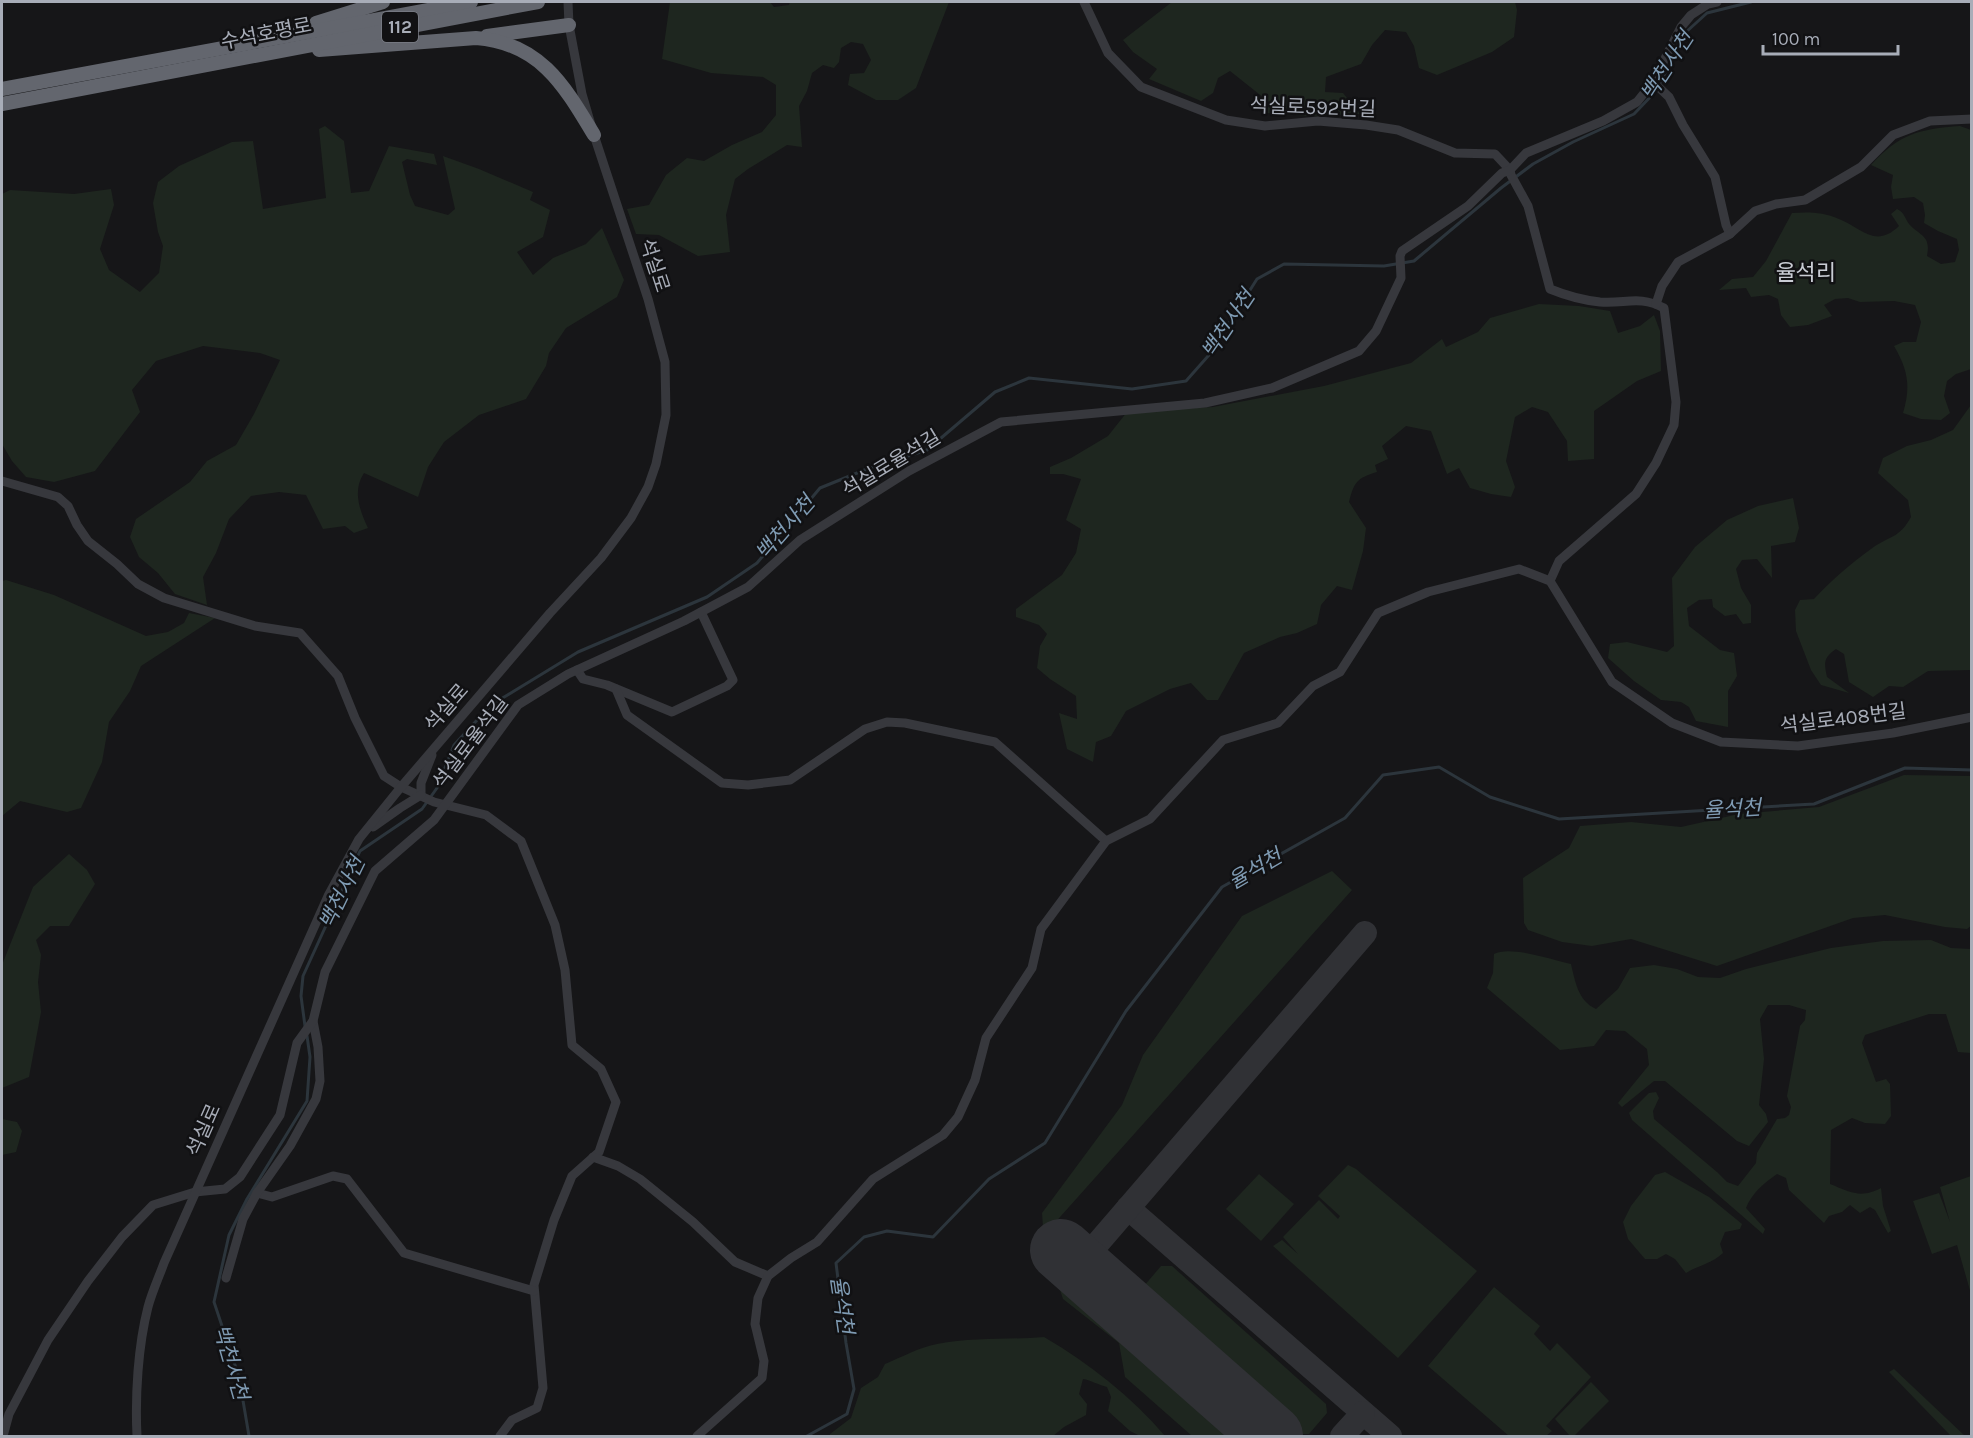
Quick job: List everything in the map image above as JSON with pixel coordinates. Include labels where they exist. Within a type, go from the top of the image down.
[{"type":"highway","points":[[263,47],[383,2]]},
{"type":"highway","name":"수석호평로","points":[[2,104],[471,2]]},
{"type":"highway","name":"수석호평로","points":[[2,89],[538,2]]},
{"type":"highway","points":[[476,38],[569,25]]},
{"type":"highway","points":[[263,47],[495,39],[517,48],[542,64],[561,83],[594,135]]},
{"type":"street","name":"석실로","points":[[137,1437],[139,1363],[148,1308],[164,1263],[327,896],[363,835],[401,787],[550,613],[601,558],[631,518],[648,487],[656,464],[666,414],[665,362],[648,299],[594,135],[575,64],[568,2]]},
{"type":"street","name":"석실로592번길","points":[[1084,2],[1108,53],[1141,87],[1183,104],[1226,120],[1265,126],[1318,121],[1398,130],[1455,153],[1495,154],[1511,173]]},
{"type":"street","points":[[697,1437],[762,1378],[764,1361],[755,1324],[758,1298],[768,1276],[817,1242],[873,1179],[943,1135],[958,1118],[975,1080],[986,1038],[1032,968],[1041,929],[1106,841],[1150,819],[1223,740],[1278,723],[1312,686],[1340,672],[1378,613],[1428,592],[1519,569],[1550,581],[1559,561],[1636,494],[1656,463],[1674,425],[1676,402],[1664,308],[1649,300],[1602,302],[1569,297],[1550,289],[1528,206],[1511,173],[1526,153],[1603,120],[1637,102],[1657,85],[1681,27],[1691,15],[1708,4],[1718,2]]},
{"type":"street","points":[[1657,85],[1669,96],[1683,125],[1715,177],[1730,234]]},
{"type":"street","points":[[1656,303],[1662,286],[1678,262],[1730,234],[1755,211],[1776,204],[1805,200],[1861,167],[1893,135],[1930,121],[1971,119]]},
{"type":"street","name":"석실로율석길","points":[[311,1023],[325,972],[375,871],[434,820],[518,705],[577,670],[701,612],[747,587],[800,540],[909,471],[1001,422],[1204,403],[1272,388],[1359,351],[1376,331],[1401,278],[1402,250],[1468,206],[1502,173],[1511,173]]},
{"type":"street","points":[[2,481],[58,497],[68,506],[88,541],[138,584],[164,598],[255,626],[300,633],[338,676],[355,718],[384,777],[401,787],[445,805],[486,815],[520,841],[555,925],[565,970],[572,1045],[601,1069],[616,1102],[599,1152],[572,1176],[554,1220],[534,1285],[543,1388],[537,1408],[512,1420],[500,1437]]},
{"type":"street","name":"석실로408번길","points":[[1550,581],[1612,682],[1672,723],[1721,742],[1798,746],[1893,733],[1971,717]]},
{"type":"street","points":[[577,670],[583,679],[616,689],[672,712],[727,686],[733,680],[701,612]]},
{"type":"street","points":[[616,689],[627,715],[722,783],[748,785],[790,780],[865,729],[887,722],[905,723],[995,742],[1106,841]]},
{"type":"street","points":[[427,798],[421,783],[435,747]]},
{"type":"street","points":[[363,835],[400,807],[427,798]]},
{"type":"street","points":[[3,1437],[9,1414],[48,1340],[88,1281],[122,1237],[153,1205],[195,1192],[225,1189],[240,1177],[280,1115],[297,1043],[311,1023]]},
{"type":"street","points":[[226,1278],[243,1219],[257,1193],[290,1146],[316,1099],[320,1081],[318,1047],[311,1023]]},
{"type":"street","points":[[593,1157],[618,1166],[640,1179],[693,1222],[735,1262],[768,1276]]},
{"type":"street","points":[[257,1193],[272,1197],[333,1176],[347,1179],[404,1253],[534,1291]]},
{"type":"shaded area","points":[[670,2],[770,2],[774,7],[789,5],[790,2],[949,2],[916,88],[898,100],[876,100],[848,85],[850,74],[864,73],[871,60],[863,44],[851,42],[841,48],[839,62],[834,68],[823,65],[812,73],[807,91],[799,106],[802,147],[787,145],[735,179],[726,215],[730,252],[698,256],[659,235],[636,234],[627,209],[649,205],[666,175],[687,158],[704,161],[762,132],[776,115],[776,85],[763,77],[711,73],[662,59]]},
{"type":"shaded area","points":[[1172,2],[1515,2],[1517,10],[1514,37],[1492,52],[1437,75],[1419,68],[1414,46],[1406,32],[1385,30],[1372,45],[1361,64],[1326,77],[1325,92],[1343,93],[1360,114],[1307,116],[1267,113],[1269,102],[1230,71],[1218,78],[1213,93],[1201,101],[1149,79],[1157,69],[1133,52],[1123,40]]},
{"type":"shaded area","points":[[325,126],[344,141],[351,193],[369,191],[389,146],[434,154],[437,165],[407,159],[402,162],[415,206],[448,215],[455,209],[443,156],[533,192],[530,200],[550,210],[543,237],[517,252],[533,275],[553,258],[586,244],[602,228],[624,280],[617,297],[566,328],[549,353],[546,366],[526,399],[479,415],[444,442],[428,467],[418,497],[364,473],[358,487],[358,501],[368,528],[354,533],[345,526],[323,529],[306,495],[279,492],[251,496],[229,519],[216,553],[203,577],[207,605],[175,594],[158,573],[139,557],[130,537],[136,519],[190,482],[207,461],[236,445],[280,360],[260,353],[203,346],[156,361],[132,390],[140,412],[95,471],[54,482],[26,477],[12,461],[2,444],[2,194],[10,190],[74,194],[111,189],[114,205],[100,249],[109,270],[140,292],[159,273],[163,246],[153,203],[158,182],[179,166],[232,142],[253,141],[263,209],[326,198],[319,129]]},
{"type":"shaded area","points":[[1960,126],[1971,130],[1971,369],[1956,374],[1947,381],[1944,396],[1950,413],[1941,420],[1921,419],[1903,413],[1907,395],[1907,378],[1894,346],[1903,342],[1916,342],[1921,322],[1915,305],[1894,301],[1860,302],[1848,298],[1835,299],[1824,305],[1832,316],[1808,325],[1790,327],[1781,315],[1778,299],[1769,295],[1751,297],[1746,288],[1719,290],[1732,279],[1753,277],[1766,261],[1792,213],[1827,215],[1869,234],[1883,236],[1899,226],[1891,214],[1897,209],[1926,240],[1927,256],[1941,264],[1955,262],[1959,250],[1957,239],[1924,223],[1923,203],[1914,197],[1893,199],[1891,187],[1893,175],[1871,165],[1891,146],[1911,135],[1921,131]]},
{"type":"shaded area","points":[[1539,304],[1579,306],[1610,311],[1618,333],[1640,326],[1654,315],[1660,331],[1661,371],[1637,381],[1594,411],[1594,459],[1568,461],[1567,441],[1548,412],[1532,407],[1515,417],[1506,461],[1515,487],[1511,497],[1491,494],[1470,488],[1459,468],[1447,474],[1431,431],[1406,426],[1382,446],[1388,459],[1375,465],[1377,472],[1357,482],[1353,490],[1349,502],[1366,528],[1363,551],[1352,590],[1337,586],[1321,605],[1317,624],[1244,653],[1218,700],[1207,700],[1191,683],[1170,689],[1126,711],[1111,736],[1096,742],[1093,762],[1067,749],[1059,713],[1077,719],[1076,696],[1037,668],[1040,646],[1047,634],[1039,625],[1016,617],[1016,609],[1062,575],[1076,553],[1081,529],[1066,520],[1081,479],[1063,474],[1050,474],[1050,467],[1071,458],[1108,436],[1127,412],[1213,407],[1324,386],[1411,363],[1442,339],[1446,347],[1478,332],[1490,318]]},
{"type":"shaded area","points":[[1971,405],[1971,670],[1928,671],[1903,687],[1889,686],[1873,697],[1849,682],[1844,654],[1836,649],[1826,661],[1827,677],[1849,693],[1821,685],[1811,670],[1796,631],[1795,610],[1800,600],[1814,599],[1856,560],[1898,533],[1907,524],[1911,517],[1908,500],[1878,473],[1883,458],[1907,446],[1931,440],[1953,430]]},
{"type":"shaded area","points":[[1793,498],[1799,528],[1795,542],[1771,546],[1772,578],[1757,559],[1742,560],[1736,569],[1741,588],[1751,605],[1751,623],[1743,624],[1736,614],[1725,616],[1713,607],[1712,599],[1699,600],[1687,608],[1689,626],[1720,650],[1734,653],[1737,676],[1728,691],[1728,727],[1696,721],[1689,707],[1681,702],[1661,700],[1634,681],[1608,658],[1610,644],[1627,642],[1667,652],[1674,646],[1672,578],[1695,547],[1727,520],[1758,506]]},
{"type":"shaded area","points":[[6,580],[54,595],[146,636],[168,632],[184,623],[189,613],[215,618],[141,666],[130,691],[109,722],[102,762],[81,808],[67,812],[20,801],[2,816],[2,581]]},
{"type":"shaded area","points":[[1904,775],[1971,776],[1972,925],[1967,929],[1885,915],[1853,918],[1717,966],[1631,939],[1592,946],[1562,942],[1528,930],[1524,923],[1523,878],[1569,848],[1580,826],[1631,822],[1681,827],[1739,814],[1819,807]]},
{"type":"shaded area","points":[[69,854],[87,870],[95,884],[69,926],[50,926],[36,940],[41,955],[38,982],[41,1012],[29,1077],[2,1088],[2,965],[33,887]]},
{"type":"shaded area","points":[[1332,871],[1352,890],[1044,1235],[1058,1274],[1242,1436],[1192,1436],[1125,1377],[1119,1343],[1063,1299],[1044,1242],[1042,1213],[1122,1105],[1143,1055],[1242,916]]},
{"type":"shaded area","points":[[1931,940],[1951,948],[1971,949],[1971,1053],[1958,1052],[1946,1014],[1929,1014],[1865,1035],[1862,1043],[1876,1082],[1886,1079],[1890,1084],[1891,1116],[1885,1124],[1865,1123],[1852,1118],[1831,1130],[1830,1184],[1861,1194],[1881,1188],[1883,1206],[1891,1231],[1888,1233],[1875,1210],[1870,1207],[1860,1213],[1850,1205],[1842,1212],[1829,1216],[1824,1223],[1789,1190],[1786,1178],[1777,1174],[1759,1189],[1746,1208],[1765,1229],[1763,1234],[1632,1120],[1629,1113],[1649,1093],[1656,1092],[1659,1098],[1653,1111],[1654,1119],[1727,1182],[1738,1186],[1756,1163],[1757,1153],[1777,1119],[1789,1115],[1791,1107],[1787,1096],[1800,1026],[1805,1020],[1806,1010],[1789,1005],[1768,1005],[1760,1019],[1764,1059],[1759,1105],[1766,1114],[1768,1122],[1749,1146],[1737,1141],[1665,1081],[1654,1081],[1622,1107],[1618,1103],[1649,1065],[1647,1049],[1625,1031],[1606,1030],[1594,1046],[1560,1050],[1487,988],[1493,973],[1494,954],[1510,951],[1571,964],[1581,996],[1596,1009],[1618,989],[1630,968],[1654,965],[1677,969],[1698,977],[1720,978],[1746,969],[1831,948],[1883,941]]},
{"type":"shaded area","points":[[2,1119],[17,1122],[22,1131],[16,1152],[2,1155]]},
{"type":"shaded area","points":[[1348,1165],[1356,1169],[1477,1271],[1398,1358],[1273,1246],[1282,1240],[1298,1254],[1283,1237],[1319,1200],[1338,1219],[1340,1216],[1318,1196]]},
{"type":"shaded area","points":[[1665,1172],[1709,1197],[1742,1224],[1740,1229],[1725,1232],[1720,1244],[1723,1253],[1714,1260],[1686,1273],[1675,1259],[1666,1254],[1657,1259],[1645,1259],[1628,1239],[1623,1222],[1631,1206],[1655,1175]]},
{"type":"shaded area","points":[[1259,1174],[1294,1204],[1261,1241],[1226,1209]]},
{"type":"shaded area","points":[[1972,1176],[1971,1294],[1957,1245],[1932,1254],[1913,1201],[1939,1193],[1950,1222],[1940,1187]]},
{"type":"shaded area","points":[[1161,1266],[1172,1266],[1326,1404],[1327,1413],[1309,1434],[1299,1434],[1145,1296],[1144,1286]]},
{"type":"shaded area","points":[[1494,1287],[1540,1326],[1534,1334],[1550,1351],[1557,1343],[1591,1377],[1546,1426],[1552,1431],[1546,1436],[1509,1436],[1428,1366]]},
{"type":"shaded area","points":[[1044,1337],[1078,1358],[1109,1382],[1138,1407],[1165,1436],[1140,1436],[1130,1431],[1108,1411],[1111,1397],[1107,1387],[1083,1379],[1079,1394],[1087,1404],[1086,1415],[1053,1436],[830,1436],[851,1418],[861,1388],[878,1377],[885,1364],[931,1345],[964,1340]]},
{"type":"shaded area","points":[[1894,1369],[1965,1436],[1951,1436],[1889,1372]]},
{"type":"shaded area","points":[[1591,1382],[1609,1401],[1574,1436],[1570,1436],[1555,1419]]},
{"type":"waterway","name":"백천사천","points":[[305,1026],[301,996],[303,976],[360,851],[422,809],[437,788],[454,745],[491,705],[578,652],[707,597],[757,563],[820,488],[867,469],[927,450],[995,392],[1029,378],[1132,389],[1186,381],[1209,355],[1257,279],[1284,264],[1384,266],[1414,261],[1533,164],[1573,142],[1634,114],[1656,91],[1685,33],[1707,13],[1751,2]]},
{"type":"waterway","name":"율석천","points":[[807,1436],[847,1414],[854,1389],[836,1263],[864,1237],[887,1231],[933,1237],[989,1179],[1045,1143],[1126,1011],[1222,887],[1345,818],[1383,775],[1439,767],[1490,797],[1559,819],[1814,804],[1905,768],[1972,770]]},
{"type":"waterway","name":"백천사천","points":[[249,1436],[239,1377],[214,1302],[229,1235],[247,1199],[307,1101],[310,1057],[307,1036]]},
{"type":"taxiway","points":[[1079,1265],[1365,933]]},
{"type":"taxiway","points":[[1128,1208],[1390,1436]]},
{"type":"taxiway","points":[[1342,1436],[1363,1413]]},
{"type":"runway","points":[[1061,1250],[1272,1436]]},
{"type":"district","name":"율석리","points":[[1806,272]]}]
